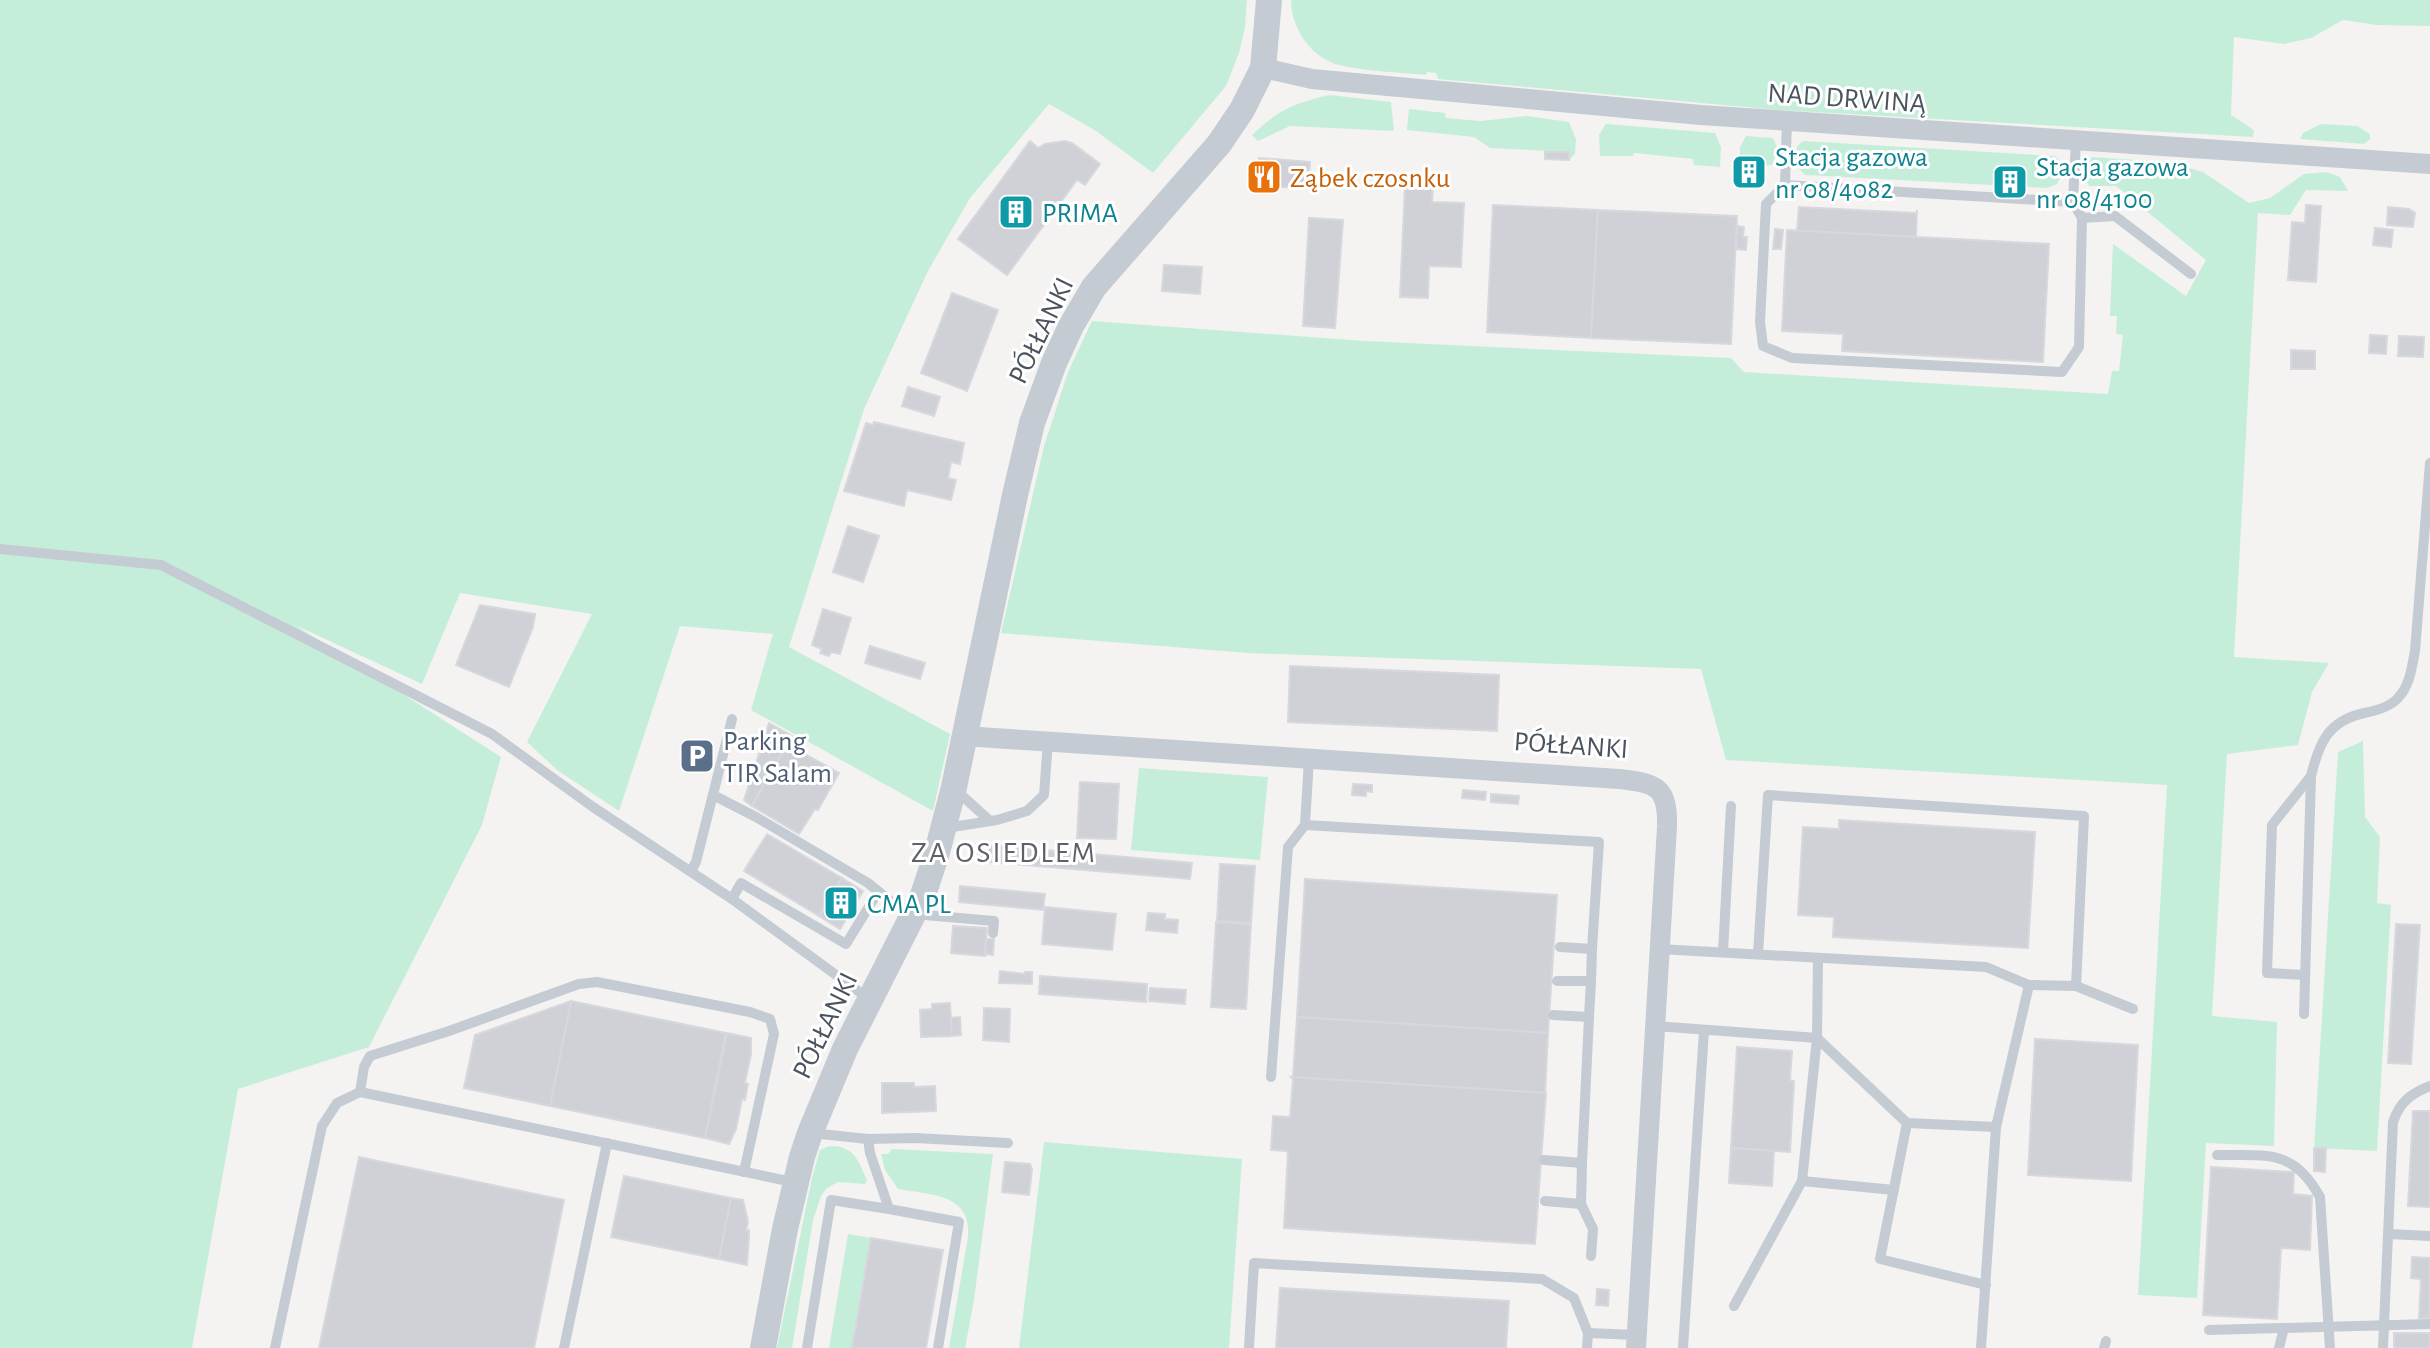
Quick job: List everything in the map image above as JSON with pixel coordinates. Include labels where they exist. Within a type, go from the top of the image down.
[{"type":"street","name":"PÓŁŁANKI","points":[[763,1348],[795,1183],[810,1133],[845,1049],[929,879],[954,787],[1032,423],[1054,363],[1094,287],[1219,144],[1242,110],[1263,68],[1269,0]]},
{"type":"street","name":"NAD DRWINĄ","points":[[1263,68],[1312,79],[1701,115],[2430,164]]},
{"type":"street","name":"PÓŁŁANKI","points":[[963,736],[1619,779],[1656,786],[1665,798],[1667,814],[1636,1342]]},
{"type":"lane","points":[[1787,121],[1785,185],[1766,204],[1760,322],[1763,346],[1792,358],[2062,372],[2079,347],[2082,218],[2073,202],[2076,140]]},
{"type":"lane","points":[[1785,185],[2073,202]]},
{"type":"lane","points":[[2082,218],[2115,216],[2191,274]]},
{"type":"lane","points":[[2304,1014],[2311,776],[2317,752],[2330,729],[2354,715],[2380,709],[2398,698],[2411,675],[2430,463]]},
{"type":"lane","points":[[0,549],[161,565],[492,734],[593,807],[732,899],[870,1001]]},
{"type":"lane","points":[[691,871],[696,862],[732,719]]},
{"type":"lane","points":[[944,828],[1027,811],[1044,795],[1048,741]]},
{"type":"lane","points":[[1271,1077],[1288,847],[1305,825],[1309,759]]},
{"type":"lane","points":[[2305,975],[2267,973],[2267,958],[2272,825],[2311,776]]},
{"type":"lane","points":[[954,787],[990,821]]},
{"type":"lane","points":[[713,795],[769,824],[868,883],[895,905],[913,914],[994,921],[993,933]]},
{"type":"lane","points":[[1758,954],[1768,795],[2084,816],[2076,986]]},
{"type":"lane","points":[[1723,952],[1731,806]]},
{"type":"lane","points":[[1305,825],[1599,842],[1581,1204],[1593,1229],[1591,1256]]},
{"type":"lane","points":[[732,899],[741,883],[846,944],[878,892]]},
{"type":"lane","points":[[1560,947],[1592,949]]},
{"type":"lane","points":[[1659,949],[1986,967],[2029,985],[2076,986],[2133,1009]]},
{"type":"lane","points":[[1734,1306],[1802,1181],[1817,1038],[1818,958]]},
{"type":"lane","points":[[1557,981],[1591,981]]},
{"type":"lane","points":[[360,1092],[364,1067],[370,1056],[579,984],[597,982],[750,1012],[770,1019],[774,1034],[744,1172]]},
{"type":"lane","points":[[1981,1348],[1996,1127],[2029,985]]},
{"type":"lane","points":[[1553,1015],[1589,1017]]},
{"type":"lane","points":[[1655,1026],[1817,1038],[1907,1123],[1996,1127]]},
{"type":"lane","points":[[1683,1348],[1704,1031]]},
{"type":"lane","points":[[2383,1348],[2393,1122],[2399,1106],[2413,1093],[2430,1086]]},
{"type":"lane","points":[[275,1348],[322,1126],[337,1103],[360,1092],[795,1183]]},
{"type":"lane","points":[[1907,1123],[1880,1259],[1986,1285]]},
{"type":"lane","points":[[810,1133],[868,1139],[1008,1143]]},
{"type":"lane","points":[[868,1139],[889,1209]]},
{"type":"lane","points":[[564,1348],[607,1143]]},
{"type":"lane","points":[[2217,1155],[2278,1157],[2302,1170],[2312,1182],[2320,1197],[2330,1348]]},
{"type":"lane","points":[[1544,1160],[1582,1163]]},
{"type":"lane","points":[[1802,1181],[1894,1190]]},
{"type":"lane","points":[[807,1348],[831,1200],[959,1222],[938,1348]]},
{"type":"lane","points":[[1545,1201],[1581,1204]]},
{"type":"lane","points":[[2389,1234],[2430,1236]]},
{"type":"lane","points":[[1249,1348],[1254,1263],[1542,1279],[1574,1298],[1588,1333],[1587,1348]]},
{"type":"lane","points":[[2209,1330],[2430,1324]]},
{"type":"lane","points":[[2279,1348],[2284,1328]]},
{"type":"lane","points":[[1588,1333],[1636,1342]]},
{"type":"green space","points":[[0,0],[1247,0],[1239,53],[1226,86],[1153,173],[1096,131],[1049,104],[970,198],[928,271],[864,409],[789,647],[950,734],[933,811],[751,710],[773,634],[680,626],[619,811],[557,770],[527,742],[592,614],[460,593],[422,684],[295,625],[501,757],[482,825],[369,1047],[238,1089],[192,1348],[0,1348]]},
{"type":"green space","points":[[1291,0],[2430,0],[2430,26],[2377,25],[2343,20],[2311,38],[2284,44],[2234,37],[2231,115],[2254,130],[2253,137],[1778,110],[1438,79],[1436,73],[1427,72],[1426,75],[1360,69],[1329,61],[1312,49],[1299,31]]},
{"type":"green space","points":[[1330,95],[1391,102],[1394,131],[1290,126],[1258,141],[1252,135],[1287,109]]},
{"type":"green space","points":[[1409,109],[1445,113],[1446,118],[1481,121],[1527,116],[1569,122],[1576,139],[1575,154],[1569,160],[1568,152],[1490,148],[1474,137],[1407,130]]},
{"type":"green space","points":[[1606,124],[1715,133],[1721,147],[1720,167],[1694,165],[1693,159],[1634,153],[1633,156],[1600,156],[1599,135]]},
{"type":"green space","points":[[2321,124],[2357,126],[2370,134],[2370,139],[2364,144],[2300,139],[2303,133]]},
{"type":"green space","points":[[1746,136],[1773,138],[1778,150],[1772,165],[1757,171],[1757,165],[1740,164],[1740,147]]},
{"type":"green space","points":[[1803,141],[2055,156],[2062,165],[2062,172],[2057,184],[2047,188],[1805,175],[1795,158],[1796,149]]},
{"type":"green space","points":[[2092,157],[2159,165],[2161,160],[2203,172],[2249,203],[2270,198],[2304,174],[2326,172],[2340,177],[2348,191],[2306,190],[2290,215],[2258,213],[2234,657],[2329,663],[2312,692],[2298,745],[2227,754],[2212,1016],[2277,1022],[2274,1146],[2206,1143],[2197,1298],[2138,1295],[2167,785],[1726,760],[1701,669],[1247,653],[1001,633],[1044,446],[1068,372],[1092,321],[1365,341],[1731,358],[1744,372],[2108,394],[2112,371],[2119,371],[2123,335],[2116,334],[2117,316],[2110,316],[2113,244],[2186,296],[2206,260],[2116,186],[2089,186],[2086,171]]},
{"type":"green space","points":[[2363,741],[2365,817],[2380,837],[2377,903],[2391,905],[2377,1151],[2314,1148],[2338,752]]},
{"type":"green space","points":[[1139,768],[1268,777],[1260,860],[1131,850]]},
{"type":"green space","points":[[1044,1142],[1242,1159],[1229,1348],[1019,1348]]},
{"type":"green space","points":[[829,1146],[850,1151],[867,1180],[865,1184],[838,1182],[821,1196],[813,1220],[792,1348],[777,1348],[812,1178],[820,1150]]},
{"type":"green space","points":[[892,1149],[993,1154],[965,1348],[949,1348],[968,1237],[963,1212],[956,1204],[935,1195],[898,1189],[885,1170],[881,1154],[888,1154]]},
{"type":"green space","points":[[848,1234],[871,1238],[852,1348],[829,1348]]},
{"type":"building","name":"PRIMA","points":[[1030,141],[1038,148],[1065,141],[1072,143],[1100,164],[1085,185],[1077,180],[1007,275],[958,239]]},
{"type":"building","points":[[1545,152],[1569,152],[1569,160],[1545,159]]},
{"type":"building","points":[[1259,158],[1310,162],[1308,189],[1257,185]]},
{"type":"building","points":[[1405,185],[1433,186],[1432,202],[1464,203],[1461,267],[1429,266],[1428,298],[1400,297]]},
{"type":"building","points":[[1493,205],[1598,210],[1591,338],[1487,332]]},
{"type":"building","points":[[2306,205],[2321,206],[2316,282],[2288,280],[2292,222],[2305,223]]},
{"type":"building","points":[[1799,207],[1916,213],[1917,210],[1916,237],[1797,231]]},
{"type":"building","points":[[2388,207],[2409,209],[2415,213],[2413,227],[2387,225]]},
{"type":"building","points":[[1598,210],[1737,216],[1731,344],[1591,338]]},
{"type":"building","points":[[1309,218],[1343,220],[1335,328],[1303,326]]},
{"type":"building","points":[[1737,226],[1744,227],[1746,250],[1736,249]]},
{"type":"building","points":[[2375,228],[2393,230],[2391,247],[2373,245]]},
{"type":"building","points":[[1775,229],[1783,230],[1781,249],[1773,249]]},
{"type":"building","points":[[1787,230],[2049,244],[2043,362],[1842,351],[1843,334],[1782,331]]},
{"type":"building","points":[[1164,265],[1202,267],[1200,294],[1162,291]]},
{"type":"building","points":[[952,293],[998,310],[967,391],[921,373]]},
{"type":"building","points":[[2370,335],[2387,336],[2386,354],[2369,353]]},
{"type":"building","points":[[2399,336],[2424,337],[2423,357],[2398,356]]},
{"type":"building","points":[[2291,350],[2315,351],[2315,369],[2291,369]]},
{"type":"building","points":[[908,387],[940,397],[934,416],[902,406]]},
{"type":"building","points":[[874,422],[964,443],[960,464],[951,462],[948,478],[956,480],[951,500],[907,490],[904,506],[844,491],[866,423],[873,425]]},
{"type":"building","points":[[848,526],[879,536],[863,582],[833,572]]},
{"type":"building","points":[[480,605],[535,614],[533,627],[509,687],[456,665]]},
{"type":"building","points":[[823,609],[851,618],[840,654],[831,652],[829,656],[812,645]]},
{"type":"building","points":[[870,646],[925,663],[920,679],[865,663]]},
{"type":"building","points":[[1290,666],[1499,675],[1497,731],[1288,722]]},
{"type":"building","points":[[769,723],[792,736],[752,806],[744,800]]},
{"type":"building","points":[[787,744],[839,773],[818,810],[815,809],[799,834],[752,806]]},
{"type":"building","points":[[1080,782],[1119,784],[1116,839],[1077,838]]},
{"type":"building","points":[[1353,784],[1372,785],[1372,792],[1366,791],[1366,796],[1352,795]]},
{"type":"building","points":[[1463,790],[1486,792],[1485,800],[1462,798]]},
{"type":"building","points":[[1491,794],[1519,796],[1518,804],[1491,802]]},
{"type":"building","points":[[1839,820],[2035,832],[2028,948],[1833,937],[1834,917],[1798,915],[1803,827],[1839,829]]},
{"type":"building","points":[[767,834],[842,878],[819,916],[744,871]]},
{"type":"building","points":[[979,844],[1192,863],[1190,879],[978,861]]},
{"type":"building","points":[[1220,864],[1255,866],[1251,923],[1217,921]]},
{"type":"building","name":"CMA PL","points":[[842,878],[863,891],[840,929],[819,916]]},
{"type":"building","points":[[1305,879],[1557,895],[1548,1033],[1297,1017]]},
{"type":"building","points":[[960,886],[1045,894],[1043,910],[959,902]]},
{"type":"building","points":[[1045,907],[1116,914],[1112,950],[1042,944]]},
{"type":"building","points":[[1148,913],[1165,914],[1165,919],[1178,920],[1177,933],[1146,930]]},
{"type":"building","points":[[1216,922],[1251,924],[1246,1009],[1211,1007]]},
{"type":"building","points":[[2396,924],[2420,925],[2411,1064],[2388,1063]]},
{"type":"building","points":[[953,926],[987,928],[985,956],[951,953]]},
{"type":"building","points":[[986,939],[994,939],[993,955],[985,954]]},
{"type":"building","points":[[1000,971],[1032,972],[1032,984],[999,983]]},
{"type":"building","points":[[1040,976],[1147,984],[1146,1002],[1039,994]]},
{"type":"building","points":[[1150,988],[1186,990],[1185,1004],[1149,1001]]},
{"type":"building","points":[[571,1001],[726,1033],[705,1138],[550,1106]]},
{"type":"building","points":[[571,1001],[550,1106],[464,1088],[475,1035]]},
{"type":"building","points":[[950,1003],[952,1036],[921,1037],[920,1010],[932,1009],[932,1004]]},
{"type":"building","points":[[984,1008],[1010,1009],[1009,1042],[983,1040]]},
{"type":"building","points":[[960,1017],[961,1035],[952,1036],[951,1018]]},
{"type":"building","points":[[1297,1017],[1548,1033],[1545,1093],[1293,1077]]},
{"type":"building","points":[[727,1033],[751,1038],[745,1100],[742,1099],[736,1129],[729,1144],[705,1138]]},
{"type":"building","points":[[2035,1039],[2138,1045],[2131,1181],[2028,1175]]},
{"type":"building","points":[[1737,1047],[1792,1051],[1790,1080],[1794,1081],[1790,1152],[1731,1148]]},
{"type":"building","points":[[1291,1077],[1546,1093],[1535,1244],[1284,1228],[1288,1151],[1271,1150],[1273,1116],[1290,1117]]},
{"type":"building","points":[[882,1083],[935,1086],[936,1111],[882,1113]]},
{"type":"building","points":[[2413,1111],[2430,1111],[2430,1207],[2408,1206]]},
{"type":"building","points":[[1731,1148],[1774,1151],[1772,1186],[1729,1183]]},
{"type":"building","points":[[2314,1148],[2326,1148],[2325,1172],[2314,1171]]},
{"type":"building","points":[[359,1157],[564,1200],[534,1348],[319,1348]]},
{"type":"building","points":[[1005,1162],[1030,1164],[1029,1195],[1002,1192]]},
{"type":"building","points":[[2211,1167],[2294,1172],[2293,1194],[2312,1196],[2310,1250],[2281,1248],[2277,1319],[2203,1315]]},
{"type":"building","points":[[624,1176],[731,1198],[719,1259],[611,1237]]},
{"type":"building","points":[[731,1198],[743,1200],[745,1208],[746,1230],[749,1230],[747,1265],[719,1259]]},
{"type":"building","points":[[871,1238],[943,1250],[926,1348],[852,1348]]},
{"type":"building","points":[[2412,1257],[2430,1258],[2430,1318],[2419,1318],[2421,1279],[2411,1278]]},
{"type":"building","points":[[1280,1288],[1509,1301],[1506,1348],[1276,1348]]},
{"type":"building","points":[[1597,1289],[1609,1290],[1608,1306],[1596,1305]]},
{"type":"building","points":[[2394,1333],[2430,1333],[2430,1348],[2394,1348]]},
{"type":"place","name":"Stacja gazowa nr 08/4082","points":[[1749,172]]},
{"type":"place","name":"Ząbek czosnku","points":[[1264,177]]},
{"type":"place","name":"Stacja gazowa nr 08/4100","points":[[2010,182]]},
{"type":"place","name":"PRIMA","points":[[1016,212]]},
{"type":"place","name":"Parking TIR Salam","points":[[697,756]]},
{"type":"place","name":"CMA PL","points":[[841,903]]},
{"type":"district","name":"ZA OSIEDLEM","points":[[1004,852]]}]
